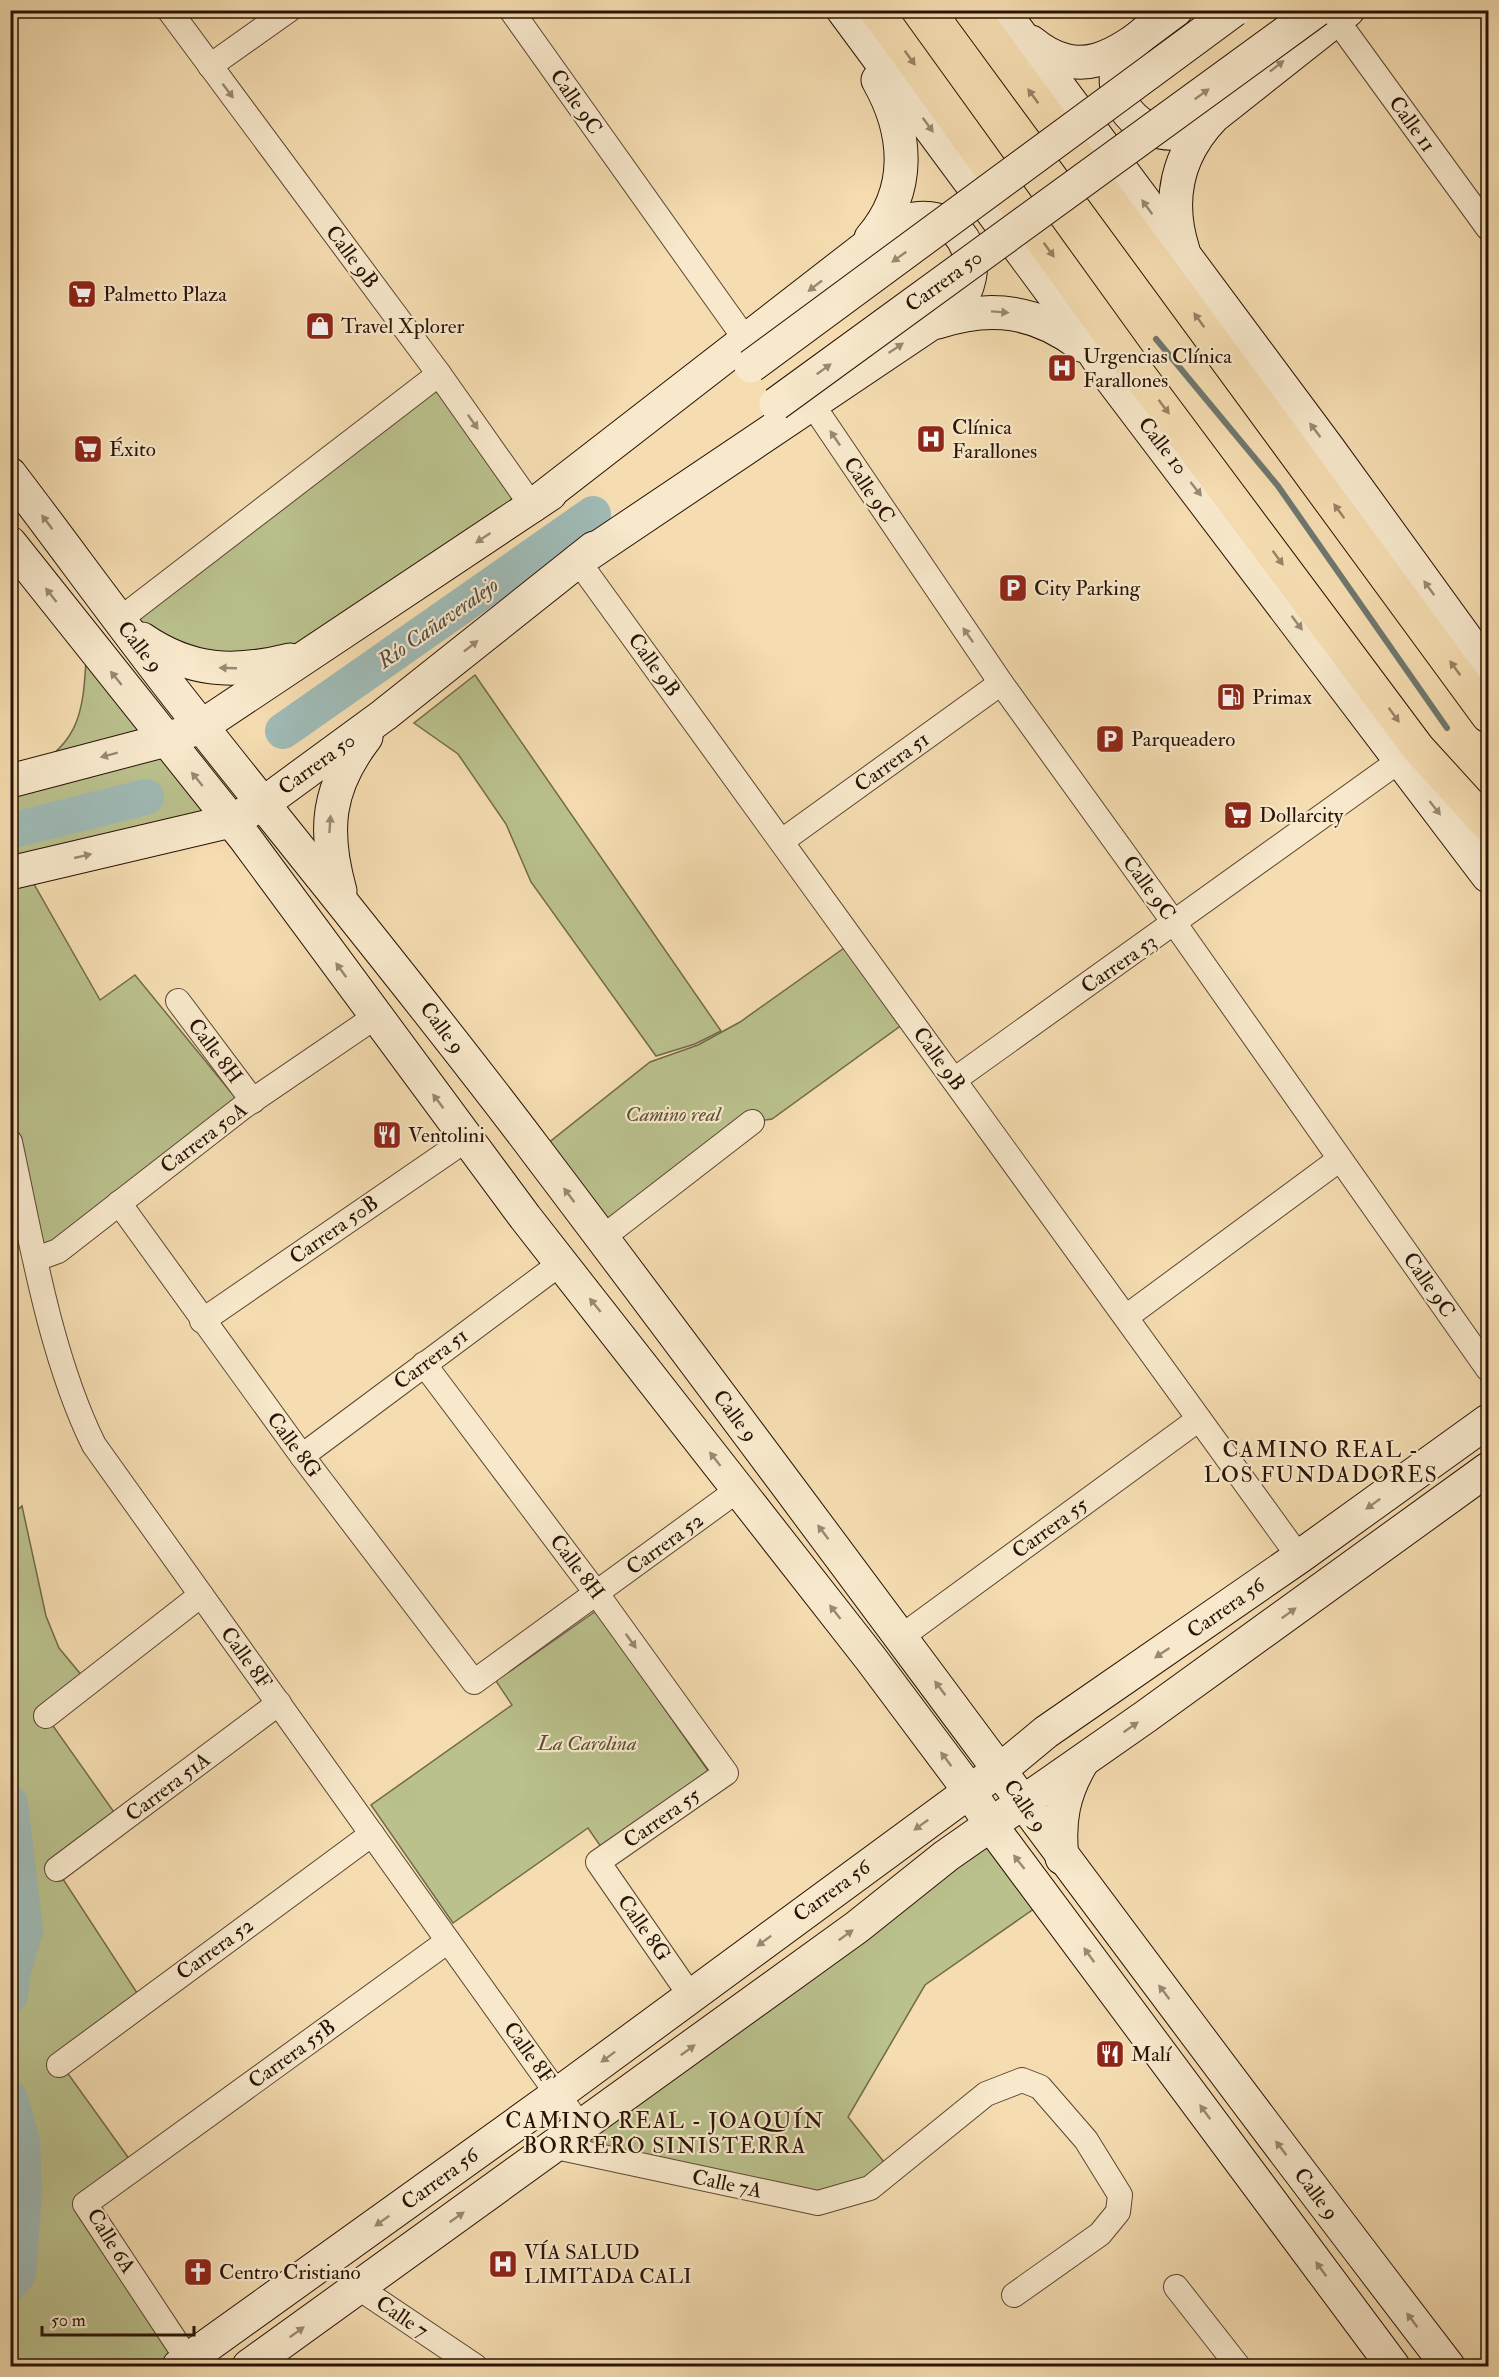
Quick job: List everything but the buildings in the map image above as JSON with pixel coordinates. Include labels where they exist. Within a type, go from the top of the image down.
[{"type":"main road","points":[[841,10],[888,100],[902,143],[902,170],[892,206],[885,220],[862,250]]},
{"type":"main road","name":"Calle 10","points":[[841,10],[1072,321],[1109,376],[1234,519]]},
{"type":"main road","name":"Calle 10","points":[[876,10],[1129,360],[1234,519],[1408,754],[1488,876]]},
{"type":"main road","points":[[970,10],[1488,716]]},
{"type":"main road","points":[[1011,22],[1043,53],[1065,62],[1084,63],[1102,60],[1120,52],[1176,10]]},
{"type":"main road","points":[[10,781],[170,746],[207,732],[306,656],[532,506],[1234,10]]},
{"type":"main road","points":[[1144,33],[1125,50],[1119,62],[1116,87],[1125,110],[1144,127],[1168,134],[1192,129],[1214,116],[1334,13]]},
{"type":"main road","name":"Carrera 50","points":[[10,873],[225,814],[258,796],[384,715],[691,468],[776,404],[1334,13]]},
{"type":"main road","points":[[1011,22],[1194,271],[1328,448],[1488,669]]},
{"type":"main road","points":[[1194,271],[1183,250],[1177,227],[1176,189],[1188,149],[1214,116]]},
{"type":"main road","points":[[748,353],[862,250],[900,223],[924,218],[947,225],[964,241],[972,264],[968,288],[954,308],[924,330]]},
{"type":"main road","points":[[924,330],[938,322],[970,313],[1018,314],[1043,321],[1066,334],[1082,346],[1109,376]]},
{"type":"main road","name":"Carrera 50","points":[[578,561],[924,330]]},
{"type":"main road","name":"Calle 9","points":[[10,474],[119,620],[343,902],[537,1152],[965,1723],[1062,1858],[1448,2367]]},
{"type":"main road","points":[[11,544],[72,556]]},
{"type":"main road","name":"Calle 9","points":[[11,544],[225,814],[525,1217],[871,1659],[1355,2314],[1389,2365]]},
{"type":"main road","points":[[119,620],[163,653],[189,664],[246,669],[306,656]]},
{"type":"main road","points":[[343,902],[331,853],[331,810],[348,763],[384,715]]},
{"type":"main road","name":"Calle 10","points":[[1408,754],[1488,825]]},
{"type":"main road","points":[[525,1217],[537,1152]]},
{"type":"main road","points":[[626,1344],[693,1360]]},
{"type":"main road","name":"Carrera 56","points":[[183,2363],[558,2094],[1046,1732],[1299,1557],[1488,1421]]},
{"type":"main road","name":"Carrera 56","points":[[249,2367],[857,1927],[991,1824],[1488,1469]]},
{"type":"main road","points":[[965,1723],[1004,1736],[1024,1736],[1046,1732]]},
{"type":"main road","points":[[1062,1858],[1059,1832],[1061,1807],[1070,1782],[1083,1760]]},
{"type":"main road","points":[[1354,2244],[1355,2314]]},
{"type":"street","name":"Calle 9B","points":[[168,10],[439,374],[532,506]]},
{"type":"street","points":[[210,66],[289,10]]},
{"type":"street","name":"Calle 9C","points":[[511,10],[748,353]]},
{"type":"street","name":"Calle 11","points":[[1334,13],[1488,228]]},
{"type":"street","points":[[119,620],[439,374]]},
{"type":"street","name":"Calle 9C","points":[[812,404],[1001,683],[1175,924],[1488,1369]]},
{"type":"street","name":"Calle 9B","points":[[578,561],[1299,1557]]},
{"type":"street","name":"Carrera 51","points":[[782,841],[1001,683]]},
{"type":"street","name":"Carrera 53","points":[[954,1080],[1175,924],[1408,754]]},
{"type":"street","name":"Calle 8H","points":[[178,1000],[253,1101]]},
{"type":"street","name":"Carrera 50A","points":[[36,1259],[58,1251],[253,1101],[375,1017]]},
{"type":"street","points":[[602,1238],[752,1122]]},
{"type":"street","name":"Carrera 50B","points":[[202,1320],[466,1138]]},
{"type":"street","name":"Calle 8F","points":[[10,1142],[36,1259],[74,1405],[89,1435],[558,2094],[569,2137]]},
{"type":"street","points":[[1126,1317],[1340,1159]]},
{"type":"street","name":"Calle 8G","points":[[119,1203],[302,1456],[474,1682]]},
{"type":"street","name":"Carrera 51","points":[[302,1456],[561,1263]]},
{"type":"street","name":"Calle 8H","points":[[424,1364],[597,1594],[726,1773]]},
{"type":"street","name":"Carrera 55","points":[[901,1637],[1199,1419]]},
{"type":"street","name":"Carrera 52","points":[[474,1682],[739,1490]]},
{"type":"street","points":[[46,1716],[201,1595]]},
{"type":"street","name":"Carrera 51A","points":[[57,1869],[279,1703]]},
{"type":"street","name":"Carrera 55","points":[[598,1862],[726,1773]]},
{"type":"street","name":"Carrera 52","points":[[59,2065],[372,1834]]},
{"type":"street","name":"Calle 8G","points":[[598,1862],[690,1995]]},
{"type":"street","name":"Carrera 55B","points":[[135,2167],[448,1941]]},
{"type":"street","name":"Calle 7A","points":[[569,2137],[818,2203],[870,2188],[986,2094],[1022,2080],[1040,2086],[1086,2140],[1120,2195],[1118,2212],[1100,2234],[1014,2295]]},
{"type":"street","name":"Calle 6A","points":[[135,2167],[85,2204],[183,2363]]},
{"type":"street","points":[[1176,2287],[1238,2367]]},
{"type":"street","name":"Calle 7","points":[[358,2288],[476,2367]]},
{"type":"green space","points":[[439,374],[532,506],[306,656],[246,669],[119,620]]},
{"type":"green space","points":[[87,642],[231,821],[26,870],[100,1000],[135,975],[243,1107],[36,1259],[10,1142],[10,781],[53,754],[66,741],[75,726],[84,690]]},
{"type":"green space","points":[[475,675],[721,1031],[695,1044],[656,1056],[531,882],[506,824],[458,754],[414,723]]},
{"type":"green space","name":"Camino real","points":[[854,941],[910,1019],[772,1119],[752,1122],[602,1238],[537,1152],[650,1062],[698,1045],[740,1022]]},
{"type":"green space","points":[[22,1506],[46,1616],[59,1648],[88,1683],[46,1716],[121,1822],[57,1870],[143,2002],[61,2064],[135,2167],[93,2216],[179,2366],[11,2366],[10,1510],[14,1513]]},
{"type":"green space","name":"La Carolina","points":[[596,1611],[709,1772],[601,1847],[588,1828],[453,1923],[371,1805],[512,1705],[496,1681]]},
{"type":"green space","points":[[991,1824],[1048,1899],[925,1985],[848,2117],[892,2172],[818,2203],[573,2151]]},
{"type":"waterway","points":[[1156,339],[1278,486],[1447,728]]},
{"type":"waterway","name":"Río Cañaveralejo","points":[[283,731],[593,514]]},
{"type":"waterway","name":"Río Cañaveralejo","points":[[10,831],[146,797]]},
{"type":"waterway","name":"Río Cañaveralejo","points":[[10,1803],[25,1931],[13,1971],[10,1995]]},
{"type":"waterway","name":"Río Cañaveralejo","points":[[10,2098],[22,2141],[24,2194],[18,2274],[10,2284]]},
{"type":"place","name":"Palmetto Plaza","points":[[82,294]]},
{"type":"place","name":"Travel Xplorer","points":[[320,326]]},
{"type":"place","name":"Urgencias Clínica Farallones","points":[[1062,368]]},
{"type":"place","name":"Clínica Farallones","points":[[931,439]]},
{"type":"place","name":"Éxito","points":[[88,449]]},
{"type":"place","name":"City Parking","points":[[1013,588]]},
{"type":"place","name":"Primax","points":[[1231,697]]},
{"type":"place","name":"Parqueadero","points":[[1110,739]]},
{"type":"place","name":"Dollarcity","points":[[1238,815]]},
{"type":"place","name":"Ventolini","points":[[387,1135]]},
{"type":"place","name":"Malí","points":[[1110,2054]]},
{"type":"place","name":"VÍA SALUD LIMITADA CALI","points":[[503,2264]]},
{"type":"place","name":"Centro Cristiano","points":[[198,2272]]},
{"type":"district","name":"CAMINO REAL - LOS FUNDADORES","points":[[1321,1462]]},
{"type":"district","name":"CAMINO REAL - JOAQUÍN BORRERO SINISTERRA","points":[[665,2134]]}]
